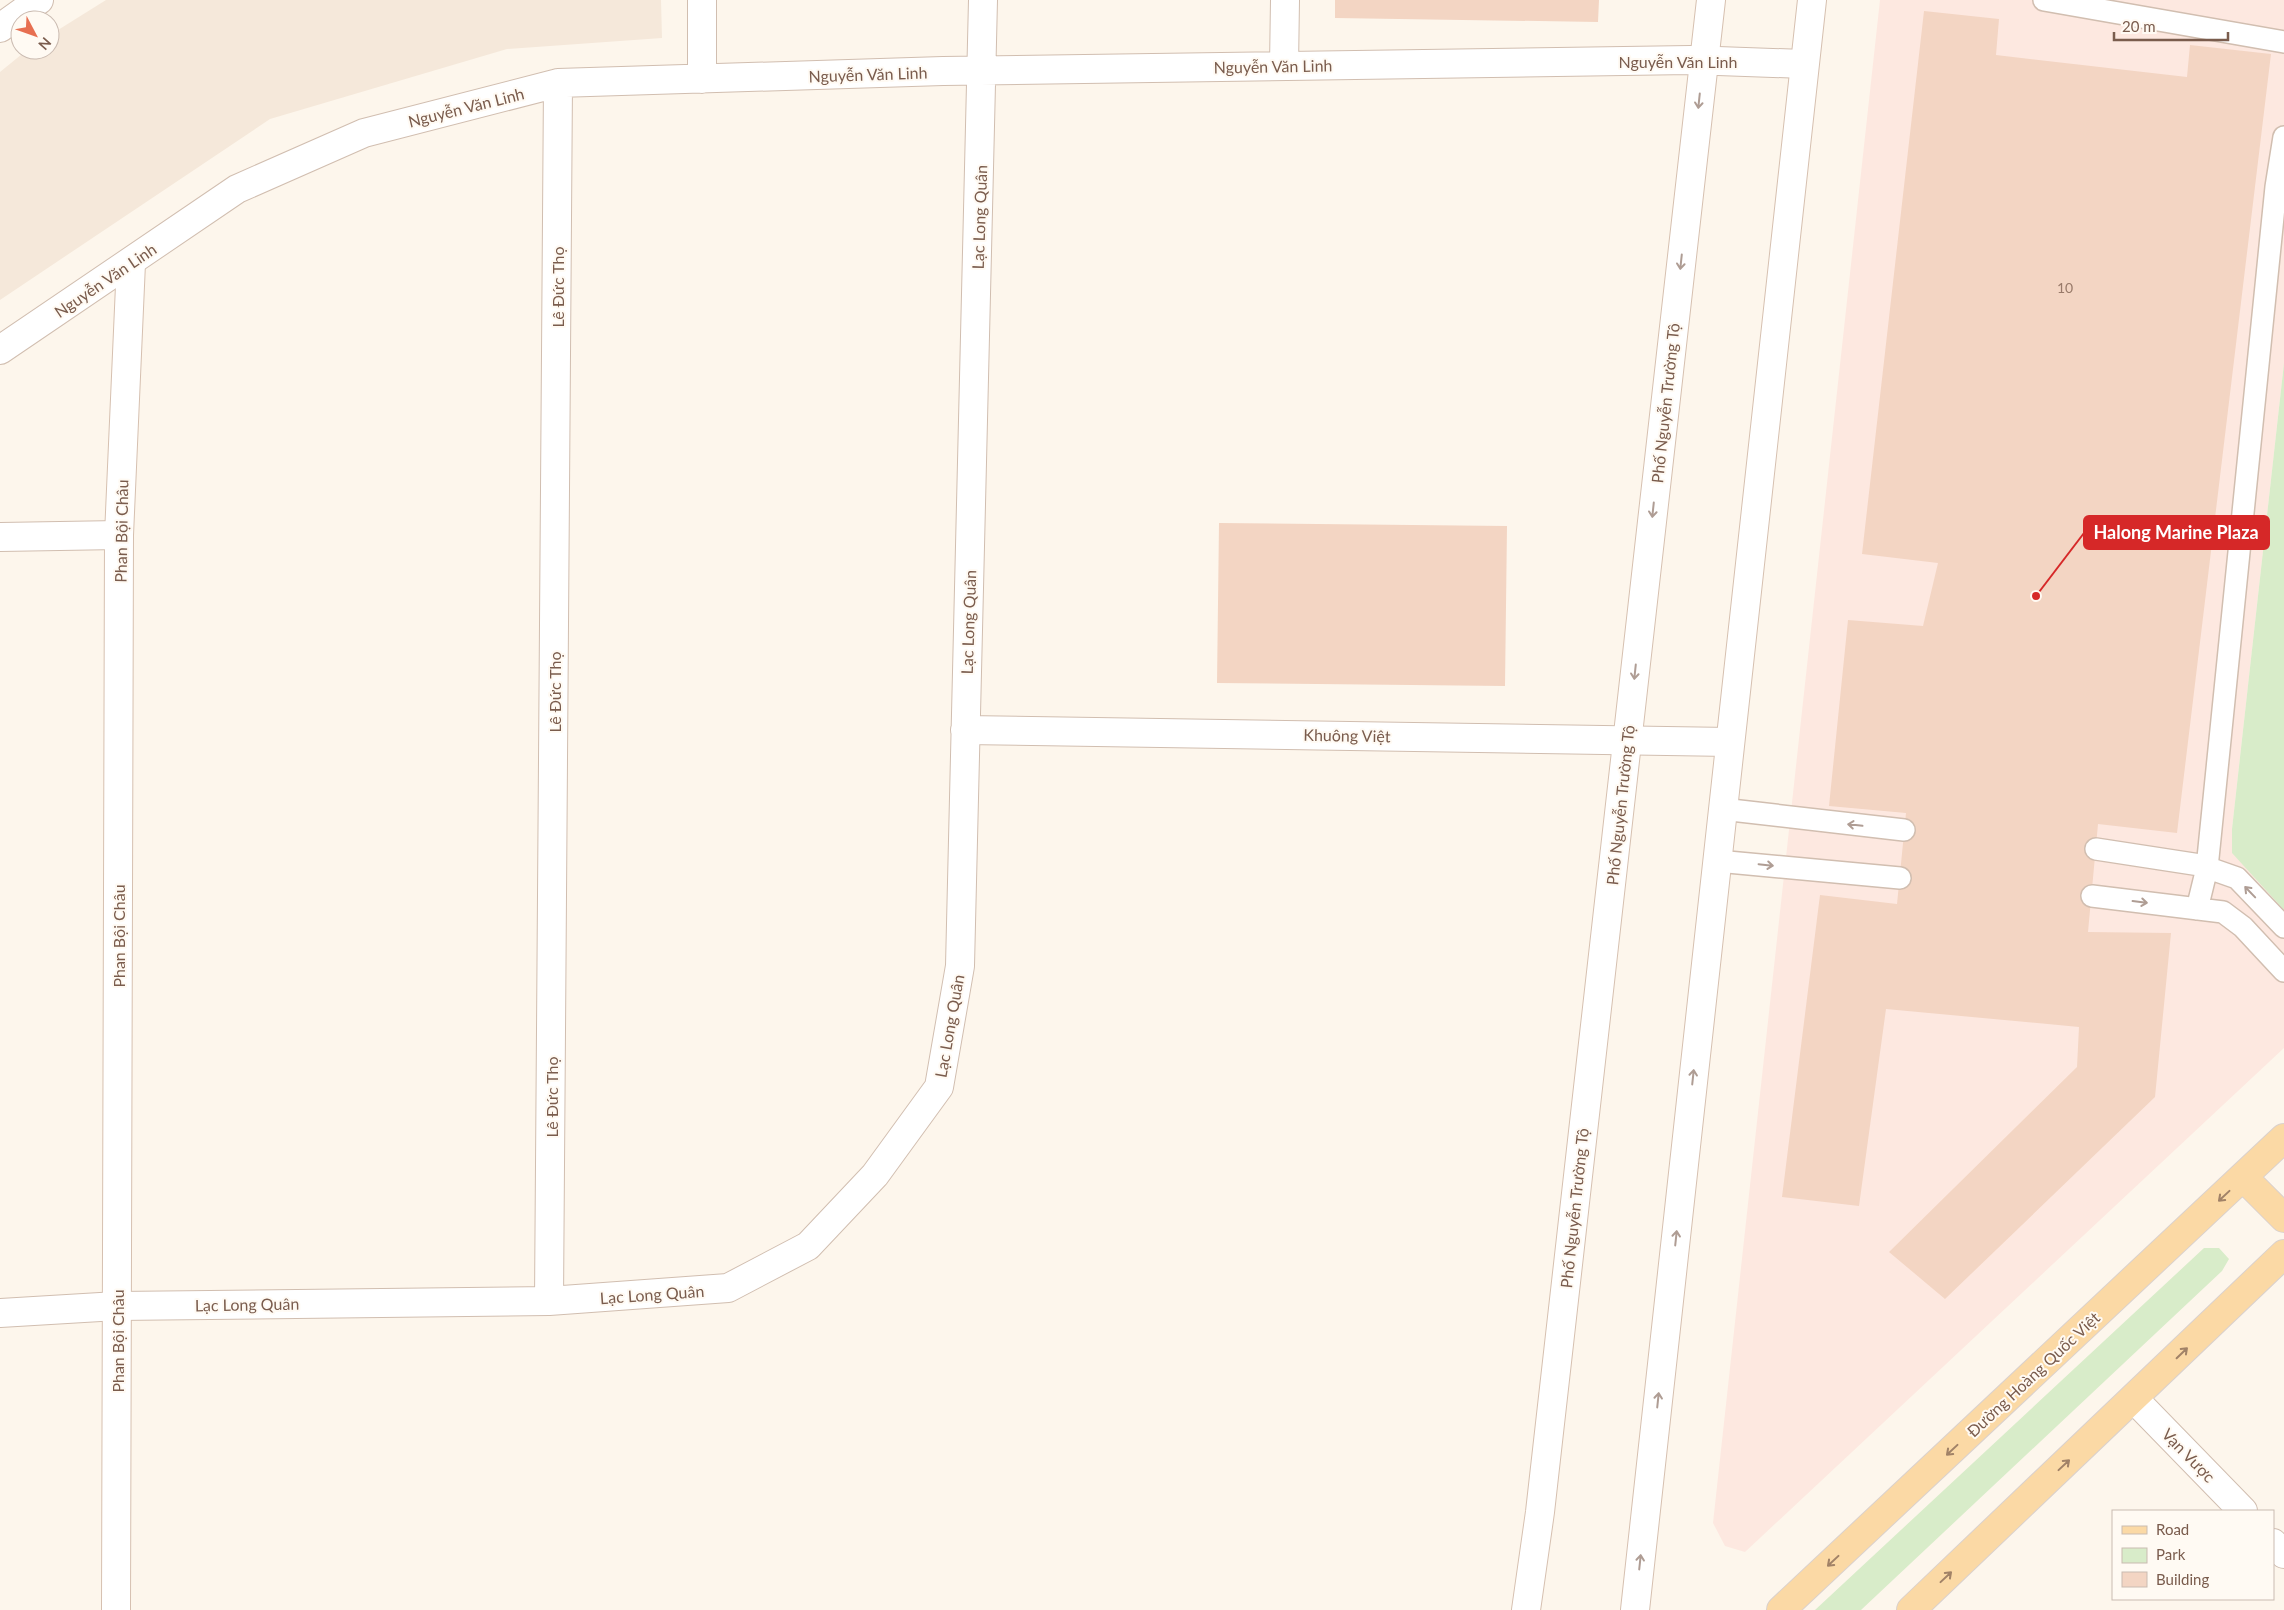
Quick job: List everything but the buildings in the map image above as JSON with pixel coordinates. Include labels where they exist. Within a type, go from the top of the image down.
[{"type":"main road","name":"Đường Hoàng Quốc Việt","points":[[1781,1610],[2284,1138]]},
{"type":"main road","points":[[2243,1177],[2284,1218]]},
{"type":"main road","points":[[1911,1610],[2284,1254]]},
{"type":"street","points":[[0,28],[39,0]]},
{"type":"street","points":[[702,0],[702,79]]},
{"type":"street","name":"Lạc Long Quân","points":[[0,1313],[117,1306],[550,1301],[728,1288],[808,1246],[875,1175],[939,1087],[960,966],[983,71],[983,0]]},
{"type":"street","points":[[1284,66],[1285,0]]},
{"type":"street","name":"Phố Nguyễn Trường Tộ","points":[[1526,1610],[1540,1512],[1711,0]]},
{"type":"street","points":[[1635,1610],[1812,0]]},
{"type":"street","name":"Nguyễn Văn Linh","points":[[0,350],[131,263],[237,189],[364,133],[558,83],[983,71],[1704,59],[1804,64]]},
{"type":"street","name":"Lê Đức Thọ","points":[[550,1301],[558,83]]},
{"type":"street","name":"Phan Bội Châu","points":[[116,1610],[119,535],[131,263]]},
{"type":"street","points":[[0,536],[119,535]]},
{"type":"street","name":"Khuông Việt","points":[[965,730],[1730,742]]},
{"type":"street","name":"Vạn Vược","points":[[2134,1399],[2242,1510]]},
{"type":"street","points":[[2274,1543],[2284,1554]]},
{"type":"lane","points":[[2044,0],[2284,42]]},
{"type":"lane","points":[[2197,909],[2207,868],[2276,188],[2284,137]]},
{"type":"lane","points":[[1722,809],[1904,830]]},
{"type":"lane","points":[[2096,849],[2207,868],[2237,878],[2284,927]]},
{"type":"lane","points":[[1717,860],[1900,878]]},
{"type":"lane","points":[[2092,896],[2223,912],[2244,927],[2284,971]]},
{"type":"shaded area","points":[[106,0],[661,0],[662,38],[507,49],[270,119],[0,300],[0,72],[15,60],[60,60],[60,29]]},
{"type":"shaded area","points":[[1880,0],[2284,0],[2284,363],[2232,829],[2233,853],[2284,910],[2284,1048],[1745,1552],[1725,1546],[1713,1523]]},
{"type":"green space","points":[[2284,363],[2284,910],[2232,853],[2232,829]]},
{"type":"green space","points":[[2204,1248],[2219,1248],[2229,1259],[2222,1271],[1861,1610],[1815,1610]]},
{"type":"place","name":"Halong Marine Plaza","points":[[2036,596]]}]
